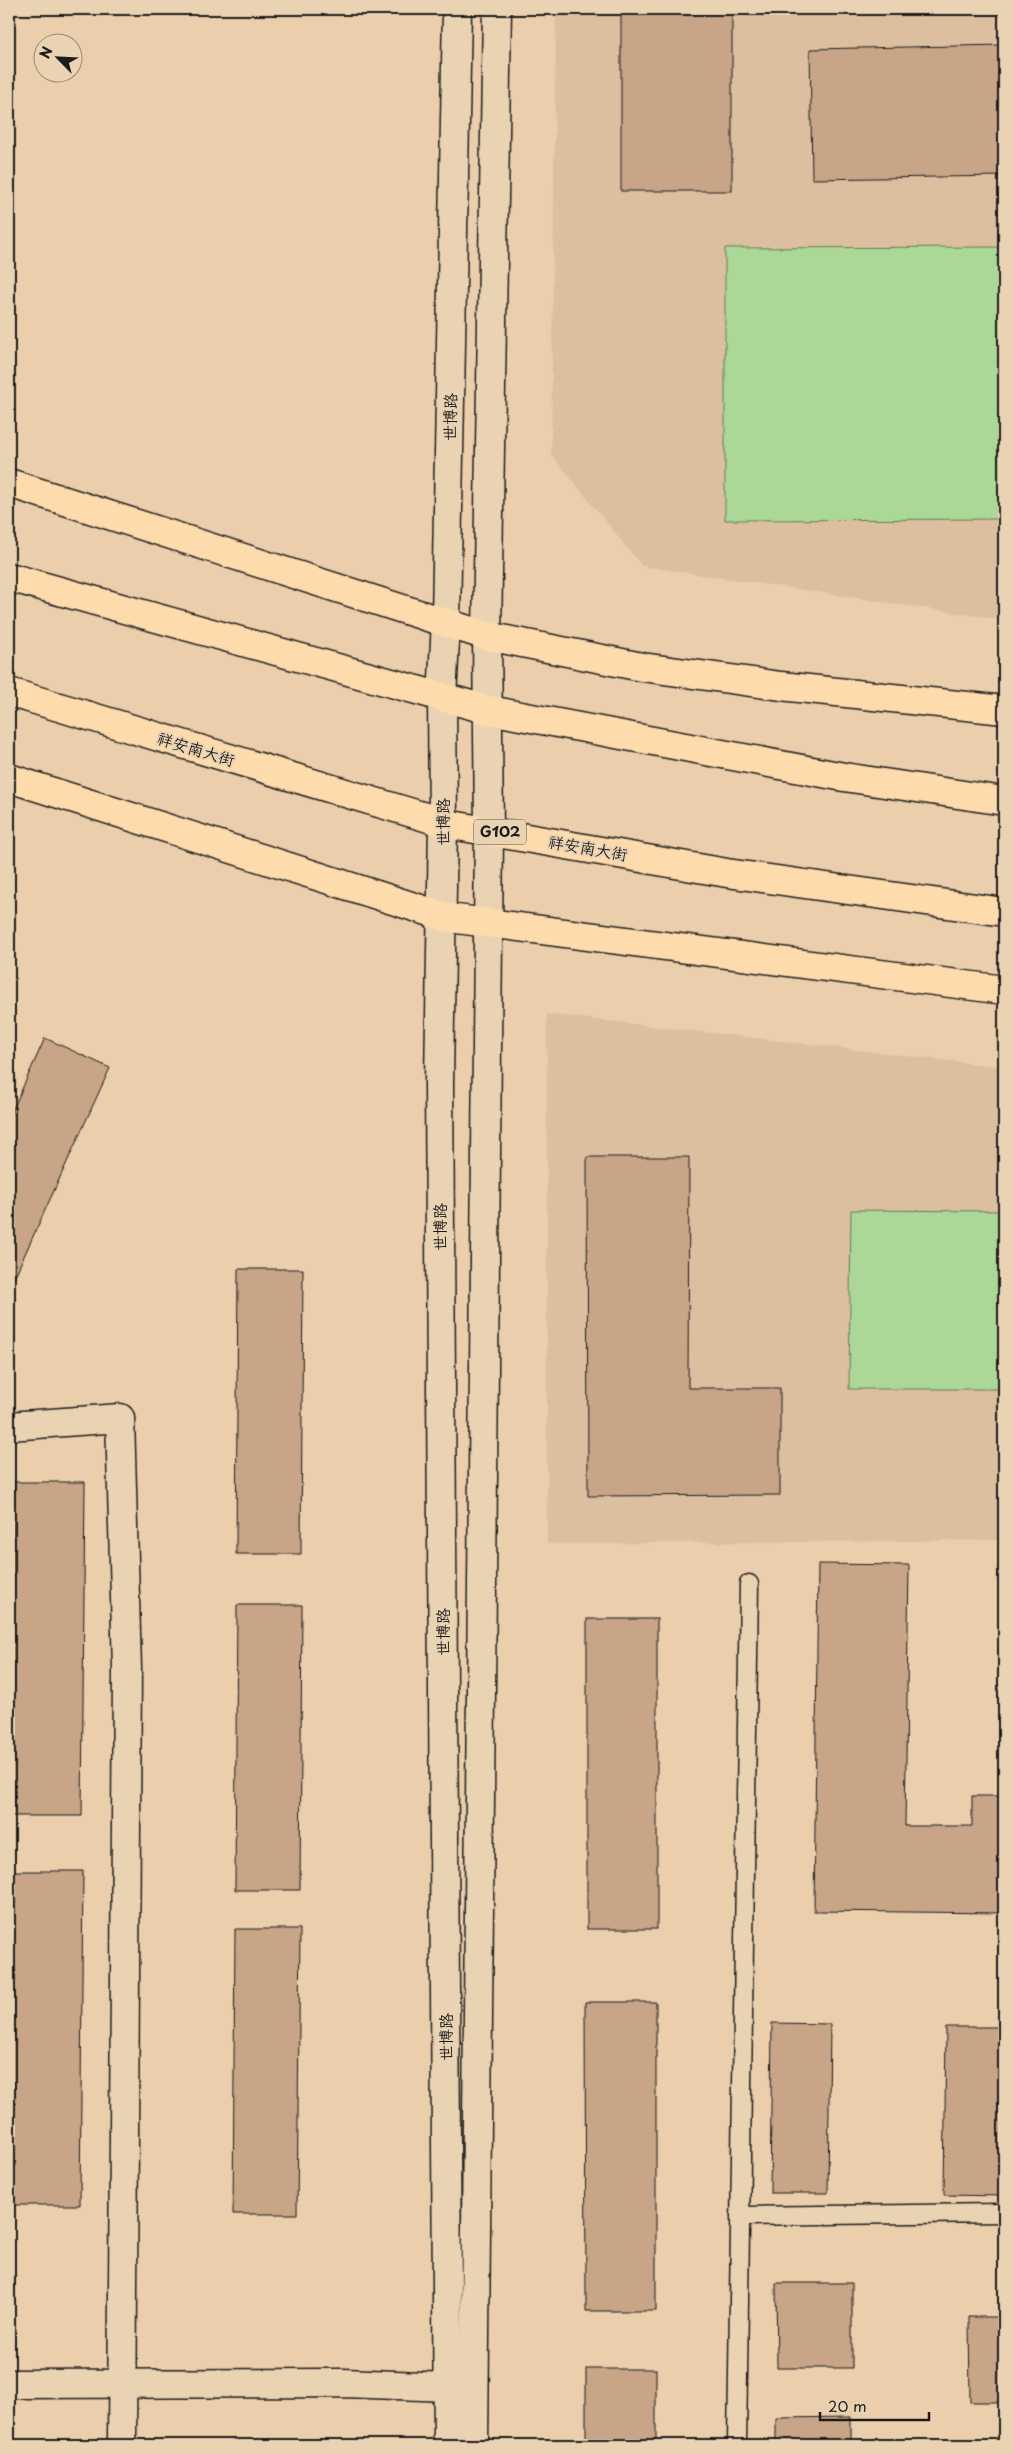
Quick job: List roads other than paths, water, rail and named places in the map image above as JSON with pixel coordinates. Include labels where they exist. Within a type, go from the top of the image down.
[{"type":"highway","points":[[9,483],[446,621],[488,636],[642,667],[781,686],[1004,710]]},
{"type":"highway","points":[[9,577],[489,710],[844,777],[1004,801]]},
{"type":"highway","name":"祥安南大街","points":[[9,692],[443,822],[726,873],[1004,912]]},
{"type":"highway","points":[[9,778],[441,916],[1004,990]]},
{"type":"main road","name":"世博路","points":[[448,2445],[439,1092],[443,822],[442,698],[446,621],[457,9]]},
{"type":"main road","name":"世博路","points":[[474,2445],[489,830],[488,636],[497,9]]},
{"type":"main road","points":[[9,1426],[120,1418],[127,1669],[122,2445]]},
{"type":"main road","points":[[9,2384],[344,2383],[449,2387]]},
{"type":"lane","points":[[737,2445],[749,1584]]},
{"type":"lane","points":[[740,2216],[1004,2214]]}]
